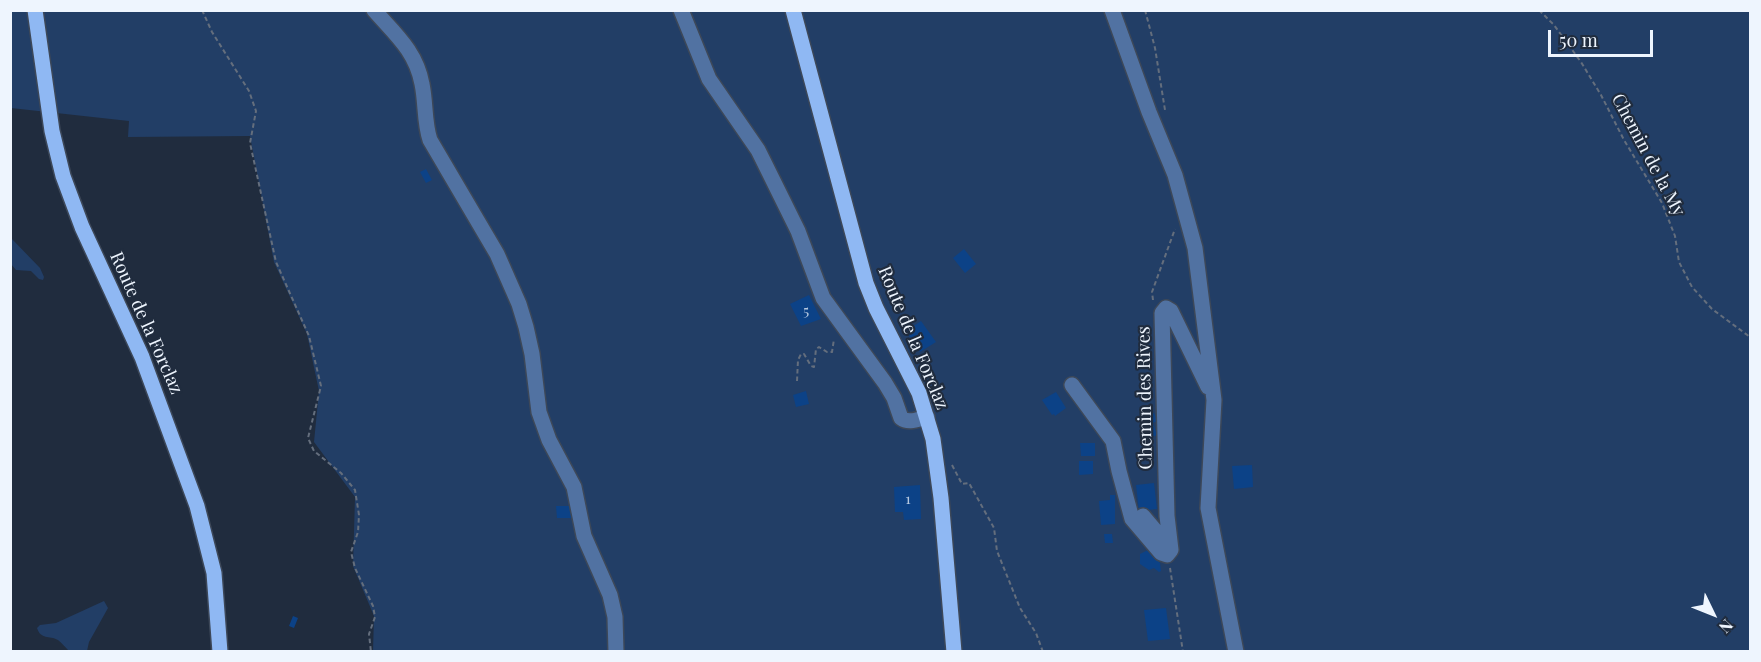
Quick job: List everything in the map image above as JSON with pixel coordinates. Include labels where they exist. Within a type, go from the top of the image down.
[{"type":"main road","name":"Route de la Forclaz","points":[[35,10],[52,131],[63,176],[76,214],[142,357],[197,506],[213,565],[220,651]]},
{"type":"main road","name":"Route de la Forclaz","points":[[794,10],[866,283],[876,308],[914,382],[927,417],[934,446],[940,491],[957,648]]},
{"type":"street","points":[[374,10],[403,41],[416,61],[423,86],[426,125],[430,140],[497,254],[519,304],[530,345],[539,412],[553,448],[572,482],[586,542],[612,600],[616,651]]},
{"type":"street","points":[[681,10],[710,78],[758,150],[798,231],[823,298],[890,390],[901,418],[912,421],[927,417]]},
{"type":"street","points":[[1112,10],[1175,176],[1195,248],[1214,400],[1208,508],[1236,651]]},
{"type":"street","name":"Chemin des Rives","points":[[1072,385],[1113,441],[1132,519],[1161,553],[1167,555],[1171,551],[1162,313],[1166,308],[1171,311],[1214,400]]},
{"type":"street","points":[[1143,516],[1160,536],[1169,538]]},
{"type":"path","points":[[202,10],[212,32],[249,91],[256,111],[250,143],[276,262],[309,336],[321,386],[308,438],[314,451],[341,473],[355,490],[359,515],[358,532],[351,552],[355,568],[373,606],[375,617],[369,634],[371,651]]},
{"type":"path","points":[[1145,10],[1155,48],[1166,117]]},
{"type":"path","name":"Chemin de la My","points":[[1539,10],[1554,25],[1581,62],[1662,203],[1675,236],[1679,262],[1692,286],[1712,309],[1750,337]]},
{"type":"path","points":[[797,381],[798,360],[801,354],[804,354],[814,367],[816,349],[819,347],[832,352],[834,315]]},
{"type":"path","points":[[934,446],[948,458],[962,484],[969,483],[994,528],[998,551],[1020,608],[1036,633],[1043,651]]},
{"type":"path","points":[[1167,555],[1184,651]]},
{"type":"shaded area","points":[[11,11],[1750,11],[1750,651],[373,651],[374,616],[353,566],[355,497],[314,442],[319,391],[307,334],[274,262],[250,136],[128,137],[129,121],[11,108]]},
{"type":"shaded area","points":[[11,238],[40,268],[43,280],[31,271],[16,270],[11,264]]},
{"type":"shaded area","points":[[104,601],[108,608],[89,642],[87,651],[69,651],[58,640],[41,634],[37,628],[40,625],[56,623]]},
{"type":"building","points":[[426,169],[432,180],[426,183],[420,172]]},
{"type":"building","points":[[964,249],[976,264],[965,273],[953,258]]},
{"type":"building","points":[[809,295],[821,319],[801,326],[790,304]]},
{"type":"building","points":[[921,321],[936,342],[920,352],[906,331]]},
{"type":"building","points":[[806,391],[809,404],[796,407],[793,395]]},
{"type":"building","points":[[1056,392],[1066,408],[1055,416],[1042,400]]},
{"type":"building","points":[[1154,413],[1157,421],[1153,423],[1157,435],[1148,438],[1139,418]]},
{"type":"building","points":[[1080,443],[1095,443],[1095,456],[1081,456]]},
{"type":"building","points":[[1079,461],[1093,461],[1093,474],[1079,475]]},
{"type":"building","points":[[1252,465],[1253,487],[1234,489],[1232,466]]},
{"type":"building","points":[[1154,483],[1157,509],[1139,511],[1136,485]]},
{"type":"building","points":[[920,485],[921,519],[904,520],[903,512],[895,512],[894,487]]},
{"type":"building","points":[[1110,495],[1115,495],[1115,524],[1101,525],[1099,501],[1110,500]]},
{"type":"building","points":[[556,506],[572,506],[572,518],[557,518]]},
{"type":"building","points":[[1104,534],[1112,534],[1113,543],[1105,543]]},
{"type":"building","points":[[1148,550],[1160,563],[1161,571],[1154,568],[1149,570],[1140,564],[1140,554]]},
{"type":"building","points":[[1166,608],[1170,639],[1148,641],[1144,610]]},
{"type":"building","points":[[293,616],[298,618],[294,628],[289,626]]}]
